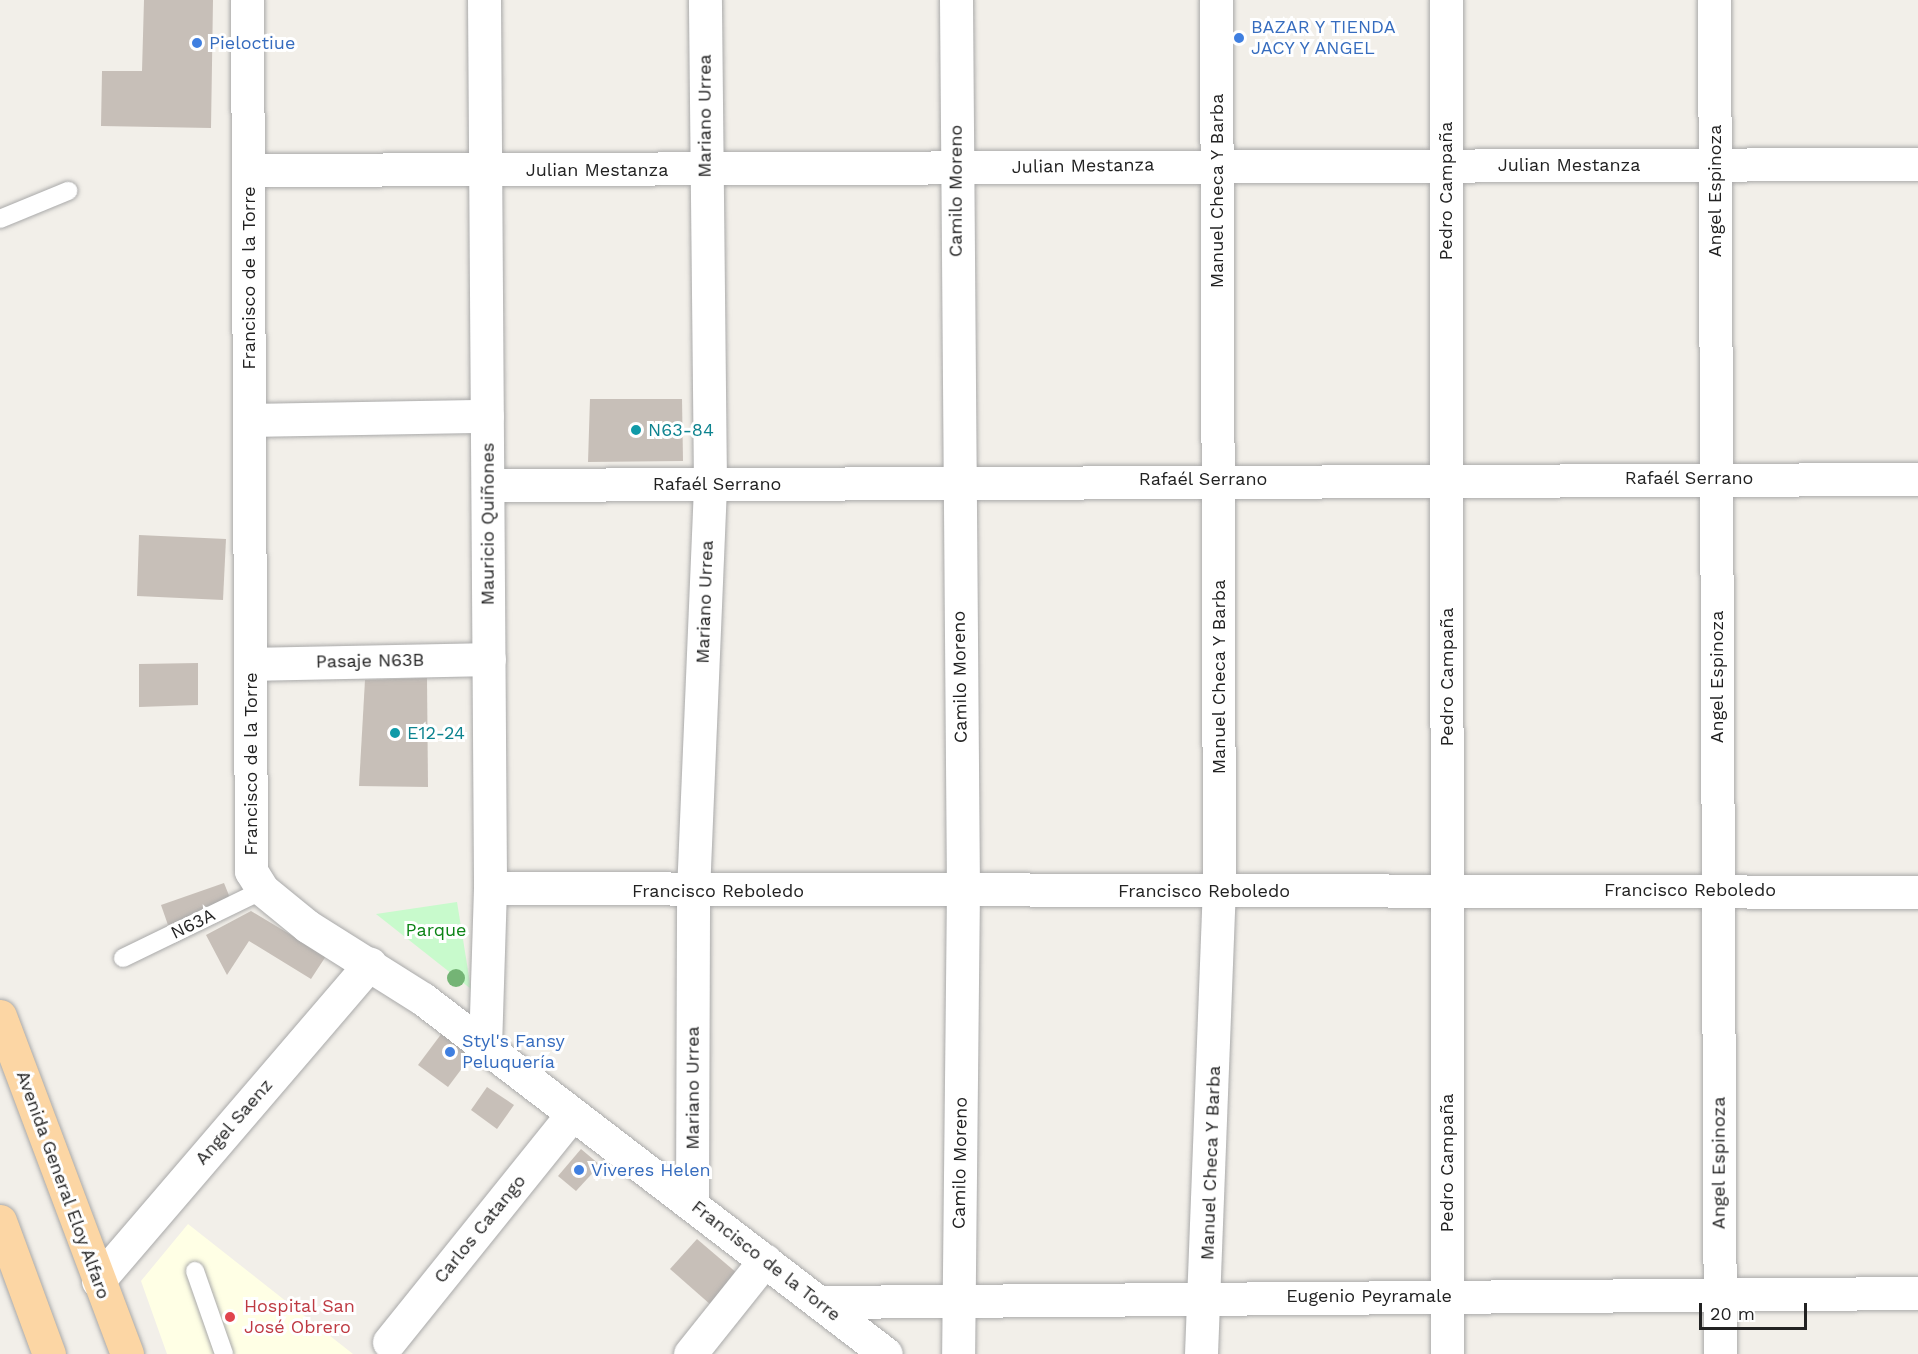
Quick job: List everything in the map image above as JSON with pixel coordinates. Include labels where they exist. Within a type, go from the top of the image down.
[{"type":"main road","name":"Avenida General Eloy Alfaro","points":[[0,1016],[127,1354]]},
{"type":"main road","points":[[0,1221],[49,1354]]},
{"type":"street","name":"Francisco de la Torre","points":[[247,0],[251,664],[249,850],[251,871],[262,890],[307,926],[370,964],[485,1048],[571,1116],[821,1302],[886,1354]]},
{"type":"street","name":"Mauricio Quiñones","points":[[484,0],[490,888],[485,1048]]},
{"type":"street","name":"Mariano Urrea","points":[[692,1204],[693,892],[710,484],[704,170],[705,0]]},
{"type":"street","name":"Camilo Moreno","points":[[956,0],[957,482],[963,889],[957,1354]]},
{"type":"street","name":"Manuel Checa Y Barba","points":[[1201,1354],[1206,1297],[1219,892],[1216,0]]},
{"type":"street","name":"Pedro Campaña","points":[[1446,0],[1447,1354]]},
{"type":"street","name":"Angel Espinoza","points":[[1714,0],[1720,1354]]},
{"type":"street","name":"Julian Mestanza","points":[[249,170],[704,170],[1216,164],[1918,164]]},
{"type":"street","points":[[250,420],[487,416]]},
{"type":"street","name":"Rafaél Serrano","points":[[488,484],[957,482],[1219,478],[1918,479]]},
{"type":"street","name":"Pasaje N63B","points":[[251,664],[489,658]]},
{"type":"street","name":"Francisco Reboledo","points":[[490,888],[693,892],[963,889],[1219,892],[1718,889],[1918,892]]},
{"type":"street","name":"Angel Saenz","points":[[98,1281],[370,964]]},
{"type":"street","name":"Carlos Catango","points":[[389,1342],[571,1116]]},
{"type":"street","points":[[690,1354],[765,1260]]},
{"type":"street","name":"Eugenio Peyramale","points":[[821,1302],[1206,1297],[1918,1293]]},
{"type":"lane","points":[[0,219],[68,191]]},
{"type":"lane","name":"N63A","points":[[123,958],[262,890]]},
{"type":"lane","points":[[195,1271],[224,1354]]},
{"type":"shaded area","name":"Hospital San José Obrero","points":[[188,1224],[353,1354],[167,1354],[141,1281]]},
{"type":"green space","name":"Parque","points":[[457,902],[471,989],[376,914]]},
{"type":"building","points":[[144,0],[213,0],[211,128],[101,126],[102,71],[142,71]]},
{"type":"building","name":"N63-84","points":[[590,399],[682,399],[683,461],[588,462]]},
{"type":"building","points":[[139,535],[226,539],[223,600],[137,596]]},
{"type":"building","points":[[198,663],[198,705],[139,707],[139,664]]},
{"type":"building","name":"E12-24","points":[[427,678],[428,787],[359,786],[365,680]]},
{"type":"building","points":[[224,883],[232,903],[168,925],[161,905]]},
{"type":"building","points":[[251,911],[326,956],[311,979],[249,941],[227,975],[206,935]]},
{"type":"building","points":[[442,1033],[472,1055],[448,1087],[418,1065]]},
{"type":"building","points":[[487,1087],[514,1105],[497,1129],[471,1110]]},
{"type":"building","name":"Viveres Helen","points":[[581,1149],[600,1165],[576,1191],[558,1176]]},
{"type":"building","points":[[697,1239],[738,1274],[711,1305],[670,1269]]},
{"type":"place","name":"BAZAR Y TIENDA JACY Y ANGEL","points":[[1239,38]]},
{"type":"place","name":"Pieloctiue","points":[[197,43]]},
{"type":"place","name":"N63-84","points":[[636,430]]},
{"type":"place","name":"E12-24","points":[[395,733]]},
{"type":"place","name":"Styl's Fansy Peluquería","points":[[450,1052]]},
{"type":"place","name":"Viveres Helen","points":[[579,1170]]},
{"type":"place","name":"Hospital San José Obrero","points":[[230,1317]]}]
